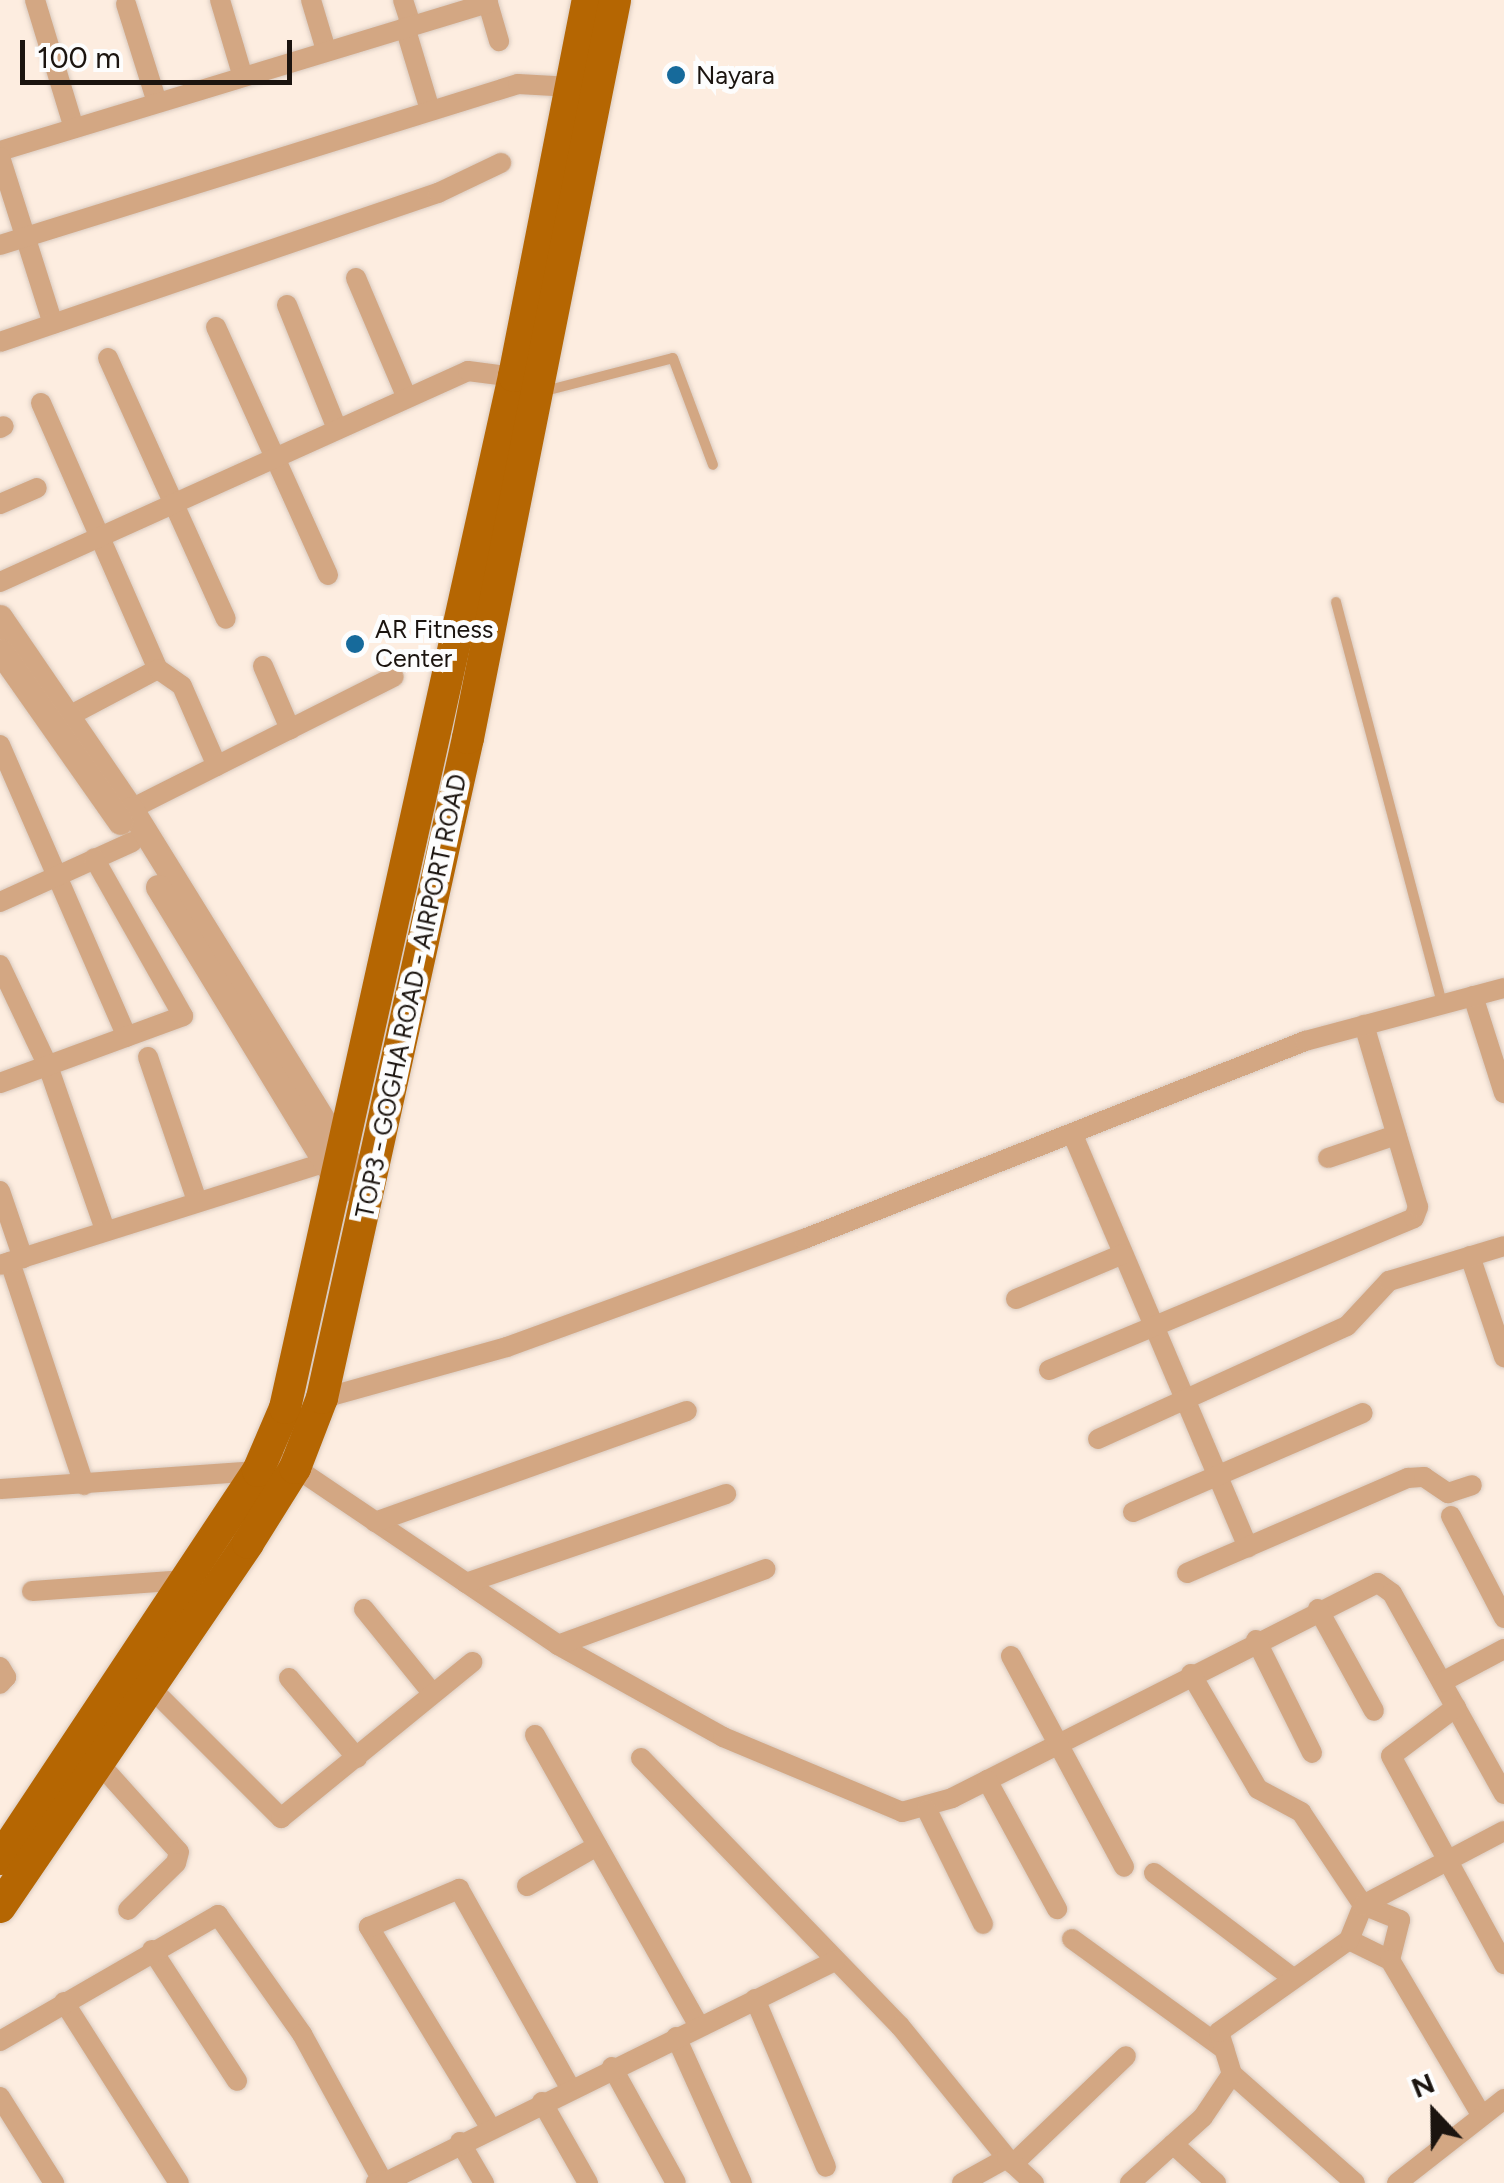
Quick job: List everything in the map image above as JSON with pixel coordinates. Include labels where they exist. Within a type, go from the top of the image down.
[{"type":"main road","points":[[1,1853],[186,1580],[273,1463],[333,1165],[532,384],[572,87],[588,0]]},
{"type":"main road","name":"TOP3 - GOGHA ROAD - AIRPORT ROAD","points":[[0,1908],[148,1686],[273,1463],[322,1398],[615,0]]},
{"type":"street","points":[[35,0],[74,128]]},
{"type":"street","points":[[220,0],[242,74]]},
{"type":"street","points":[[311,0],[326,50]]},
{"type":"street","points":[[403,0],[430,110]]},
{"type":"street","points":[[53,324],[22,237],[0,154],[156,100],[488,2],[500,42]]},
{"type":"street","points":[[126,4],[156,100]]},
{"type":"street","points":[[0,245],[518,84],[572,87]]},
{"type":"street","points":[[0,342],[438,193],[501,163]]},
{"type":"street","points":[[356,278],[407,398]]},
{"type":"street","points":[[287,305],[337,430]]},
{"type":"street","points":[[216,327],[328,575]]},
{"type":"street","points":[[108,358],[226,620]]},
{"type":"street","points":[[0,582],[468,371],[532,384]]},
{"type":"street","points":[[41,404],[104,535],[158,669],[182,686],[217,766]]},
{"type":"street","points":[[0,504],[37,488]]},
{"type":"street","points":[[0,617],[131,809],[333,1165]]},
{"type":"street","points":[[0,651],[132,842],[333,1165],[365,1205]]},
{"type":"street","points":[[263,666],[290,729]]},
{"type":"street","points":[[69,716],[158,669]]},
{"type":"street","points":[[131,809],[394,677]]},
{"type":"street","points":[[0,744],[127,1037]]},
{"type":"street","points":[[0,902],[132,842]]},
{"type":"street","points":[[0,1083],[183,1016],[94,858]]},
{"type":"street","points":[[0,964],[48,1066],[105,1230]]},
{"type":"street","points":[[285,1408],[507,1347],[1072,1135],[1305,1041],[1504,988]]},
{"type":"street","points":[[1473,996],[1503,1086]]},
{"type":"street","points":[[1049,1370],[1414,1218],[1418,1208],[1364,1025]]},
{"type":"street","points":[[148,1057],[197,1202]]},
{"type":"street","points":[[1072,1135],[1248,1546]]},
{"type":"street","points":[[1328,1158],[1396,1135]]},
{"type":"street","points":[[11,1262],[197,1202],[333,1165]]},
{"type":"street","points":[[0,1191],[11,1262],[84,1485]]},
{"type":"street","points":[[1098,1439],[1348,1326],[1389,1282],[1504,1246]]},
{"type":"street","points":[[1016,1299],[1123,1254]]},
{"type":"street","points":[[1470,1256],[1504,1357]]},
{"type":"street","points":[[375,1522],[687,1411]]},
{"type":"street","points":[[1133,1512],[1363,1413]]},
{"type":"street","points":[[0,1488],[84,1485],[273,1463],[375,1522],[558,1645],[724,1738],[902,1812],[927,1810],[1369,1584],[1386,1587],[1504,1794]]},
{"type":"street","points":[[1187,1573],[1408,1478],[1424,1477],[1448,1493],[1472,1485]]},
{"type":"street","points":[[466,1583],[726,1494]]},
{"type":"street","points":[[1451,1516],[1504,1618]]},
{"type":"street","points":[[558,1645],[766,1569]]},
{"type":"street","points":[[32,1591],[186,1580]]},
{"type":"street","points":[[1318,1608],[1374,1711]]},
{"type":"street","points":[[364,1609],[433,1694]]},
{"type":"street","points":[[1256,1640],[1312,1754]]},
{"type":"street","points":[[1442,1682],[1504,1649]]},
{"type":"street","points":[[1011,1656],[1124,1867]]},
{"type":"street","points":[[148,1686],[273,1815],[289,1814],[472,1662]]},
{"type":"street","points":[[0,1667],[6,1676],[0,1684]]},
{"type":"street","points":[[1191,1674],[1258,1789],[1302,1812],[1363,1906],[1400,1920],[1390,1960]]},
{"type":"street","points":[[289,1678],[357,1758]]},
{"type":"street","points":[[1456,1707],[1391,1756],[1504,1964]]},
{"type":"street","points":[[535,1736],[699,2026]]},
{"type":"street","points":[[641,1758],[900,2026],[1010,2161],[1034,2183]]},
{"type":"street","points":[[97,1761],[179,1852],[176,1863],[128,1910]]},
{"type":"street","points":[[987,1780],[1057,1910]]},
{"type":"street","points":[[927,1810],[983,1924]]},
{"type":"street","points":[[1354,2183],[1232,2074],[1219,2032],[1349,1940],[1363,1906],[1504,1831]]},
{"type":"street","points":[[527,1886],[598,1846]]},
{"type":"street","points":[[1154,1873],[1293,1978]]},
{"type":"street","points":[[490,2127],[369,1927],[458,1888],[570,2088]]},
{"type":"street","points":[[0,2041],[207,1917],[226,1920],[302,2034],[381,2182],[836,1961]]},
{"type":"street","points":[[1072,1939],[1224,2049]]},
{"type":"street","points":[[1349,1940],[1390,1960],[1482,2116]]},
{"type":"street","points":[[152,1950],[238,2081]]},
{"type":"street","points":[[755,2000],[826,2167]]},
{"type":"street","points":[[64,2002],[179,2183]]},
{"type":"street","points":[[676,2037],[742,2183]]},
{"type":"street","points":[[962,2183],[1010,2161],[1126,2056]]},
{"type":"street","points":[[612,2067],[676,2183]]},
{"type":"street","points":[[1130,2183],[1203,2117],[1232,2074]]},
{"type":"street","points":[[0,2097],[54,2183]]},
{"type":"street","points":[[1397,2183],[1504,2099]]},
{"type":"street","points":[[542,2102],[588,2183]]},
{"type":"street","points":[[460,2142],[484,2183]]},
{"type":"street","points":[[1174,2144],[1216,2183]]},
{"type":"lane","points":[[532,384],[672,358],[713,465]]},
{"type":"lane","points":[[1336,602],[1442,1004]]},
{"type":"place","name":"Nayara","points":[[676,75]]},
{"type":"place","name":"AR Fitness Center","points":[[355,644]]}]
